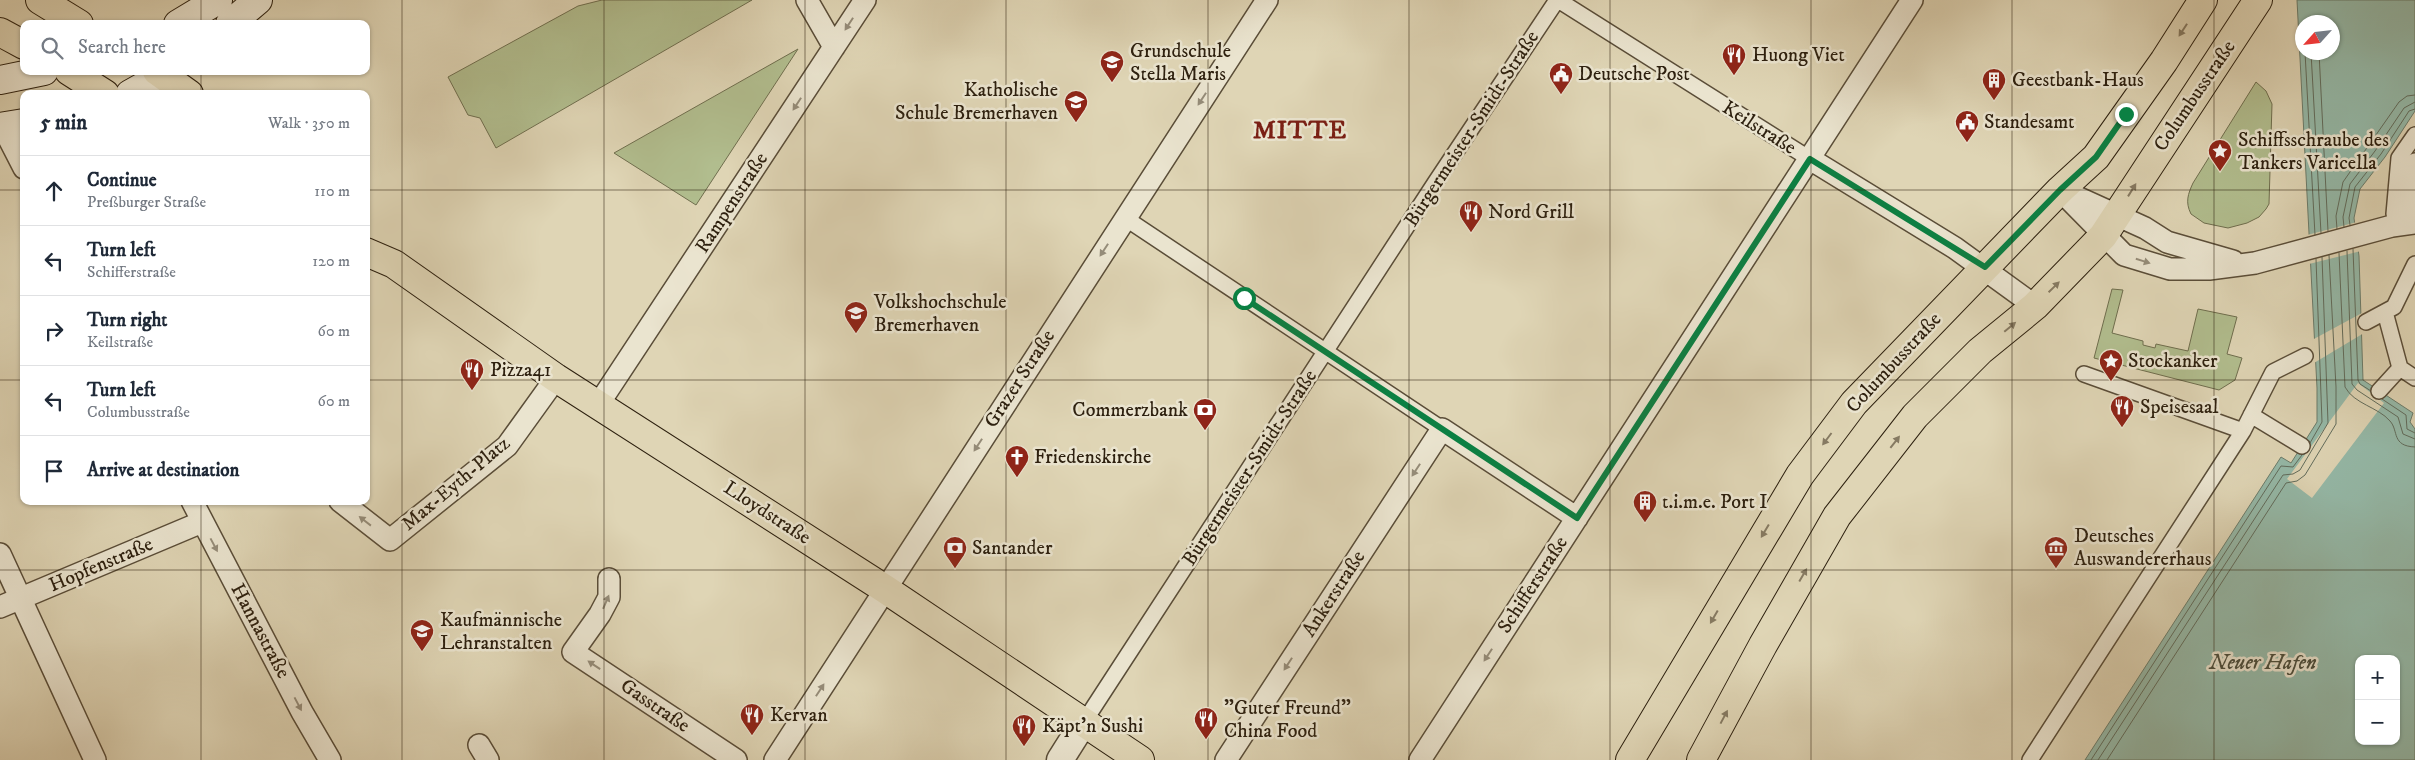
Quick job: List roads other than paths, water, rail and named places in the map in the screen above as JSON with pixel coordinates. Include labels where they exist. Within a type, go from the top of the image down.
[{"type":"main road","points":[[40,0],[72,20]]},
{"type":"main road","points":[[185,20],[218,0]]},
{"type":"main road","points":[[235,20],[258,0]]},
{"type":"main road","name":"Columbusstraße","points":[[1630,760],[1800,475],[1854,403],[2060,190],[2096,157],[2164,61],[2203,0]]},
{"type":"main road","name":"Columbusstraße","points":[[1701,760],[1763,645],[1837,516],[1915,416],[1980,351],[2035,306],[2110,225],[2258,0]]},
{"type":"main road","points":[[0,32],[20,43]]},
{"type":"main road","points":[[0,80],[24,75]]},
{"type":"main road","points":[[75,75],[99,90]]},
{"type":"main road","points":[[136,90],[161,75]]},
{"type":"main road","points":[[166,75],[184,90]]},
{"type":"main road","name":"Lloydstraße","points":[[370,236],[394,264]]},
{"type":"main road","name":"Lloydstraße","points":[[370,254],[394,264],[556,378],[885,589],[1140,760]]},
{"type":"street","points":[[807,0],[834,47]]},
{"type":"street","name":"Rampenstraße","points":[[598,405],[865,0]]},
{"type":"street","name":"Grazer Straße","points":[[775,760],[1267,0]]},
{"type":"street","name":"Keilstraße","points":[[1557,0],[1985,267],[2035,306]]},
{"type":"street","name":"Bürgermeister-Smidt-Straße","points":[[1060,760],[1435,183],[1557,0]]},
{"type":"street","name":"Schifferstraße","points":[[1420,760],[1912,0]]},
{"type":"street","points":[[9,126],[20,157]]},
{"type":"street","points":[[2407,220],[2399,158],[2415,135]]},
{"type":"street","points":[[2407,220],[2406,186],[2415,164]]},
{"type":"street","points":[[2060,190],[2110,225],[2243,264]]},
{"type":"street","points":[[1125,218],[1577,518]]},
{"type":"street","points":[[2110,225],[2124,255],[2170,269],[2209,269],[2255,263],[2361,235],[2407,220]]},
{"type":"street","points":[[2366,322],[2394,307],[2415,264]]},
{"type":"street","points":[[2385,312],[2400,368],[2415,378]]},
{"type":"street","points":[[2030,760],[2243,431],[2273,372],[2305,356]]},
{"type":"street","points":[[2379,391],[2400,368]]},
{"type":"street","points":[[2084,374],[2243,431]]},
{"type":"street","name":"Max-Eyth-Platz","points":[[345,505],[390,540],[507,446],[556,378]]},
{"type":"street","points":[[2251,415],[2302,446]]},
{"type":"street","name":"Ankerstraße","points":[[1226,760],[1442,429]]},
{"type":"street","name":"Hannastraße","points":[[194,505],[297,704],[330,760]]},
{"type":"street","name":"Hopfenstraße","points":[[0,607],[202,522]]},
{"type":"street","points":[[0,554],[95,760]]},
{"type":"street","name":"Gasstraße","points":[[609,579],[609,597],[600,614],[574,652],[736,760]]},
{"type":"water","name":"Neuer Hafen","points":[[2297,0],[2415,0],[2415,111],[2385,157],[2360,189],[2354,218],[2359,256],[2363,380],[2413,413],[2410,422],[2415,429],[2415,760],[2085,760],[2281,457],[2291,463],[2317,422],[2317,388],[2300,60],[2340,60],[2340,15],[2298,15]]},
{"type":"place","name":"Huong Viet","points":[[1734,76]]},
{"type":"place","name":"Grundschule Stella Maris","points":[[1112,83]]},
{"type":"place","name":"Deutsche Post","points":[[1561,95]]},
{"type":"place","name":"Geestbank-Haus","points":[[1994,101]]},
{"type":"place","name":"Katholische Schule Bremerhaven","points":[[1076,123]]},
{"type":"place","name":"Standesamt","points":[[1967,143]]},
{"type":"place","name":"Schiffsschraube des Tankers Varicella","points":[[2220,172]]},
{"type":"place","name":"Nord Grill","points":[[1471,233]]},
{"type":"place","name":"Volkshochschule Bremerhaven","points":[[856,334]]},
{"type":"place","name":"Stockanker","points":[[2111,382]]},
{"type":"place","name":"Pizza41","points":[[472,391]]},
{"type":"place","name":"Speisesaal","points":[[2122,428]]},
{"type":"place","name":"Commerzbank","points":[[1205,431]]},
{"type":"place","name":"Friedenskirche","points":[[1017,478]]},
{"type":"place","name":"t.i.m.e. Port I","points":[[1645,523]]},
{"type":"place","name":"Santander","points":[[955,569]]},
{"type":"place","name":"Deutsches Auswandererhaus","points":[[2056,569]]},
{"type":"place","name":"Kaufmännische Lehranstalten","points":[[422,652]]},
{"type":"place","name":"Kervan","points":[[752,736]]},
{"type":"place","name":"\"Guter Freund\" China Food","points":[[1206,740]]},
{"type":"place","name":"Käpt'n Sushi","points":[[1024,747]]},
{"type":"district","name":"MITTE","points":[[1300,130]]}]
